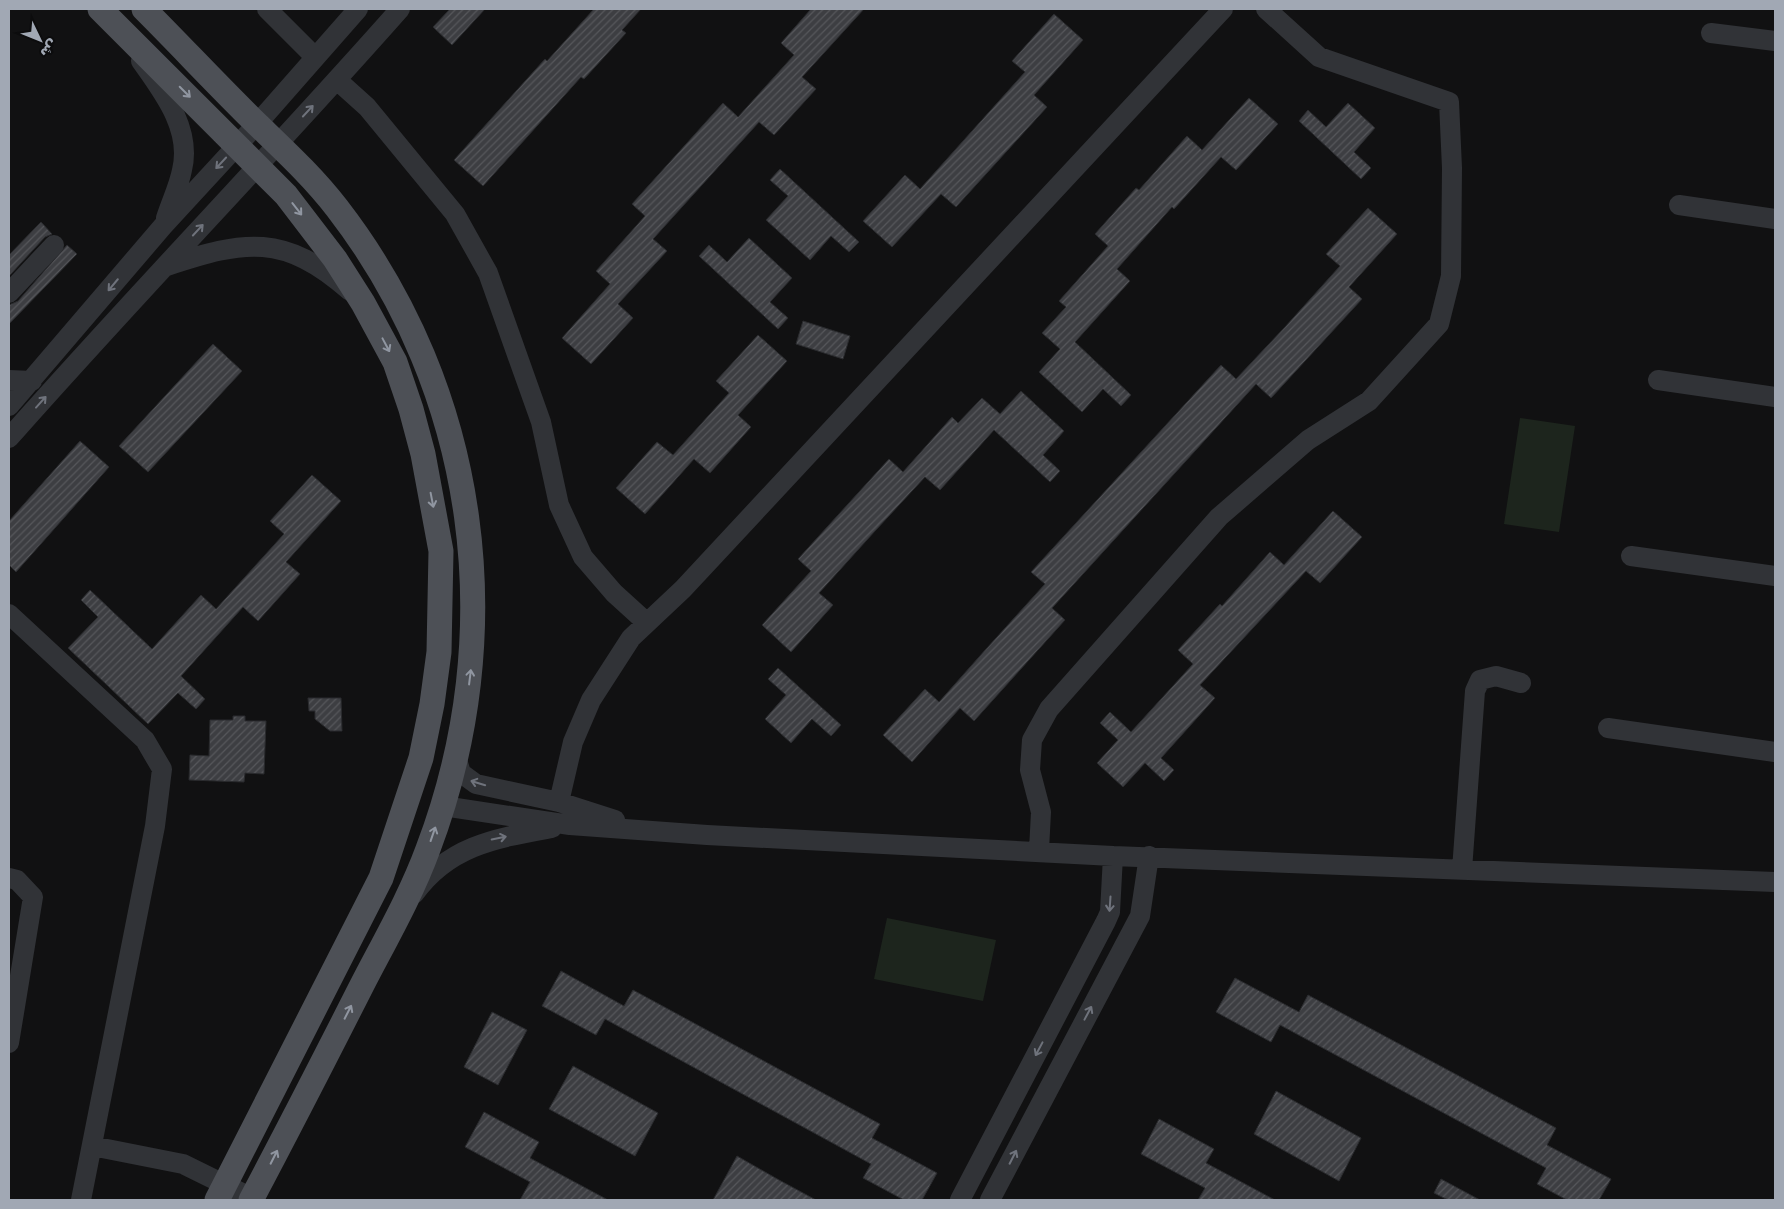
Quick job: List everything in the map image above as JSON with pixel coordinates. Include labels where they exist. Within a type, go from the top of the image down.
[{"type":"main road","points":[[100,9],[258,165],[312,227],[363,303],[395,362],[411,409],[423,454],[441,551],[439,652],[432,704],[421,758],[381,878],[221,1192]]},
{"type":"main road","points":[[144,9],[257,124],[300,164],[337,208],[393,293],[416,336],[448,425],[462,485],[472,574],[471,668],[457,760],[427,852],[395,920],[252,1199]]},
{"type":"street","points":[[267,9],[315,57]]},
{"type":"street","points":[[9,406],[163,226],[238,146],[358,9]]},
{"type":"street","points":[[9,438],[400,9]]},
{"type":"street","points":[[560,802],[573,742],[591,700],[631,638],[684,589],[1223,9]]},
{"type":"street","points":[[1039,850],[1041,812],[1030,770],[1032,740],[1049,709],[1220,516],[1308,440],[1369,401],[1439,324],[1451,276],[1452,168],[1449,102],[1319,57],[1266,9]]},
{"type":"street","points":[[120,28],[165,96],[181,132],[184,152],[182,170],[163,226]]},
{"type":"street","points":[[1711,33],[1775,41]]},
{"type":"street","points":[[337,80],[366,107],[460,223],[488,273],[534,403],[563,514],[583,557],[614,593],[647,623]]},
{"type":"street","points":[[1680,204],[1775,218]]},
{"type":"street","points":[[9,293],[54,245]]},
{"type":"street","points":[[165,266],[215,250],[244,247],[269,248],[289,252],[313,262],[363,303]]},
{"type":"street","points":[[9,380],[32,381]]},
{"type":"street","points":[[1658,380],[1775,397]]},
{"type":"street","points":[[1630,556],[1775,576]]},
{"type":"street","points":[[9,614],[145,740],[162,769],[155,826],[81,1200]]},
{"type":"street","points":[[1462,870],[1475,691],[1480,680],[1496,676],[1521,683]]},
{"type":"street","points":[[1608,728],[1775,752]]},
{"type":"street","points":[[457,760],[461,773],[476,784],[560,802],[643,829]]},
{"type":"street","points":[[443,806],[570,825],[707,835],[1039,850],[1113,856],[1775,882]]},
{"type":"street","points":[[395,920],[417,890],[435,870],[452,857],[493,839],[570,825]]},
{"type":"street","points":[[960,1200],[1106,921],[1110,912],[1113,856]]},
{"type":"street","points":[[990,1200],[1140,916],[1149,856]]},
{"type":"street","points":[[9,878],[18,880],[33,897],[9,1043]]},
{"type":"street","points":[[92,1146],[182,1164],[221,1192],[252,1199]]},
{"type":"shaded area","points":[[1520,418],[1575,426],[1559,532],[1504,524]]},
{"type":"shaded area","points":[[887,918],[996,940],[983,1001],[874,979]]},
{"type":"building","points":[[450,9],[485,9],[452,45],[433,27]]},
{"type":"building","points":[[594,9],[641,9],[622,30],[626,33],[584,79],[581,77],[483,186],[454,160],[545,59],[547,61]]},
{"type":"building","points":[[811,9],[864,9],[802,77],[816,89],[774,135],[759,122],[653,239],[667,251],[618,304],[633,318],[591,364],[562,338],[610,284],[596,271],[645,216],[632,204],[723,103],[738,117],[794,55],[781,43]]},
{"type":"building","points":[[1054,14],[1083,40],[1034,95],[1047,107],[956,207],[941,194],[892,247],[863,221],[905,175],[920,189],[1025,72],[1012,61]]},
{"type":"building","points":[[1249,98],[1278,124],[1236,170],[1221,157],[1174,209],[1172,207],[1117,269],[1130,281],[1075,342],[1131,395],[1121,406],[1103,389],[1082,412],[1039,372],[1060,349],[1042,333],[1066,307],[1059,301],[1108,246],[1095,234],[1136,188],[1139,190],[1187,136],[1202,150]]},
{"type":"building","points":[[1348,103],[1375,128],[1354,152],[1371,168],[1361,179],[1299,121],[1308,110],[1326,127]]},
{"type":"building","points":[[780,169],[859,242],[849,252],[831,236],[810,260],[766,220],[788,196],[770,180]]},
{"type":"building","points":[[1368,208],[1397,234],[1349,287],[1362,299],[1271,398],[1256,384],[1052,608],[1065,620],[974,721],[960,708],[912,762],[883,735],[925,689],[939,702],[1045,584],[1031,572],[1221,365],[1236,379],[1285,327],[1340,266],[1326,254]]},
{"type":"building","points":[[41,222],[52,234],[45,237],[9,276],[9,255]]},
{"type":"building","points":[[749,238],[792,278],[770,302],[788,318],[778,329],[699,256],[709,245],[727,262]]},
{"type":"building","points":[[67,245],[77,254],[9,324],[9,305],[18,301]]},
{"type":"building","points":[[803,321],[850,336],[843,359],[796,344]]},
{"type":"building","points":[[758,335],[787,361],[738,415],[751,427],[710,473],[694,459],[645,514],[616,488],[657,442],[673,455],[729,393],[716,381]]},
{"type":"building","points":[[213,344],[242,371],[148,472],[119,446]]},
{"type":"building","points":[[1021,391],[1064,431],[1043,455],[1060,471],[1050,482],[994,430],[940,490],[925,477],[875,531],[819,593],[833,605],[791,652],[762,625],[811,571],[798,559],[889,459],[903,472],[952,417],[958,423],[982,398],[1000,414]]},
{"type":"building","points":[[80,441],[109,467],[16,572],[9,565],[9,521]]},
{"type":"building","points":[[312,475],[341,501],[286,562],[300,574],[258,621],[243,607],[181,676],[205,699],[196,709],[178,693],[148,724],[68,648],[98,617],[81,600],[90,590],[152,649],[201,595],[216,609],[284,534],[270,521]]},
{"type":"building","points":[[1333,511],[1362,537],[1320,583],[1306,571],[1200,685],[1215,698],[1161,758],[1174,770],[1164,781],[1145,763],[1123,787],[1097,763],[1118,740],[1100,723],[1110,712],[1131,732],[1193,664],[1178,650],[1220,604],[1222,606],[1270,552],[1284,565]]},
{"type":"building","points":[[778,668],[841,725],[831,736],[812,719],[791,743],[765,719],[786,695],[768,679]]},
{"type":"building","points":[[308,698],[341,698],[342,731],[330,731],[315,719],[315,711],[309,711]]},
{"type":"building","points":[[233,716],[245,716],[245,721],[266,721],[264,774],[245,773],[244,782],[189,780],[190,755],[209,756],[210,720],[233,720]]},
{"type":"building","points":[[561,971],[624,1006],[633,990],[880,1124],[872,1138],[937,1173],[922,1200],[904,1200],[863,1178],[871,1164],[605,1019],[596,1035],[542,1006]]},
{"type":"building","points":[[1235,978],[1299,1012],[1308,995],[1556,1128],[1547,1145],[1611,1179],[1599,1200],[1567,1200],[1537,1184],[1546,1168],[1280,1025],[1271,1042],[1216,1012]]},
{"type":"building","points":[[492,1012],[527,1030],[498,1085],[464,1067]]},
{"type":"building","points":[[573,1066],[658,1113],[635,1156],[549,1109]]},
{"type":"building","points":[[1276,1091],[1361,1138],[1339,1181],[1254,1134]]},
{"type":"building","points":[[484,1112],[539,1142],[530,1158],[608,1200],[520,1200],[530,1182],[465,1147]]},
{"type":"building","points":[[1159,1119],[1214,1149],[1206,1163],[1275,1200],[1198,1200],[1205,1188],[1141,1154]]},
{"type":"building","points":[[737,1156],[779,1180],[816,1200],[713,1200]]},
{"type":"building","points":[[1441,1179],[1480,1200],[1448,1200],[1434,1193]]}]
